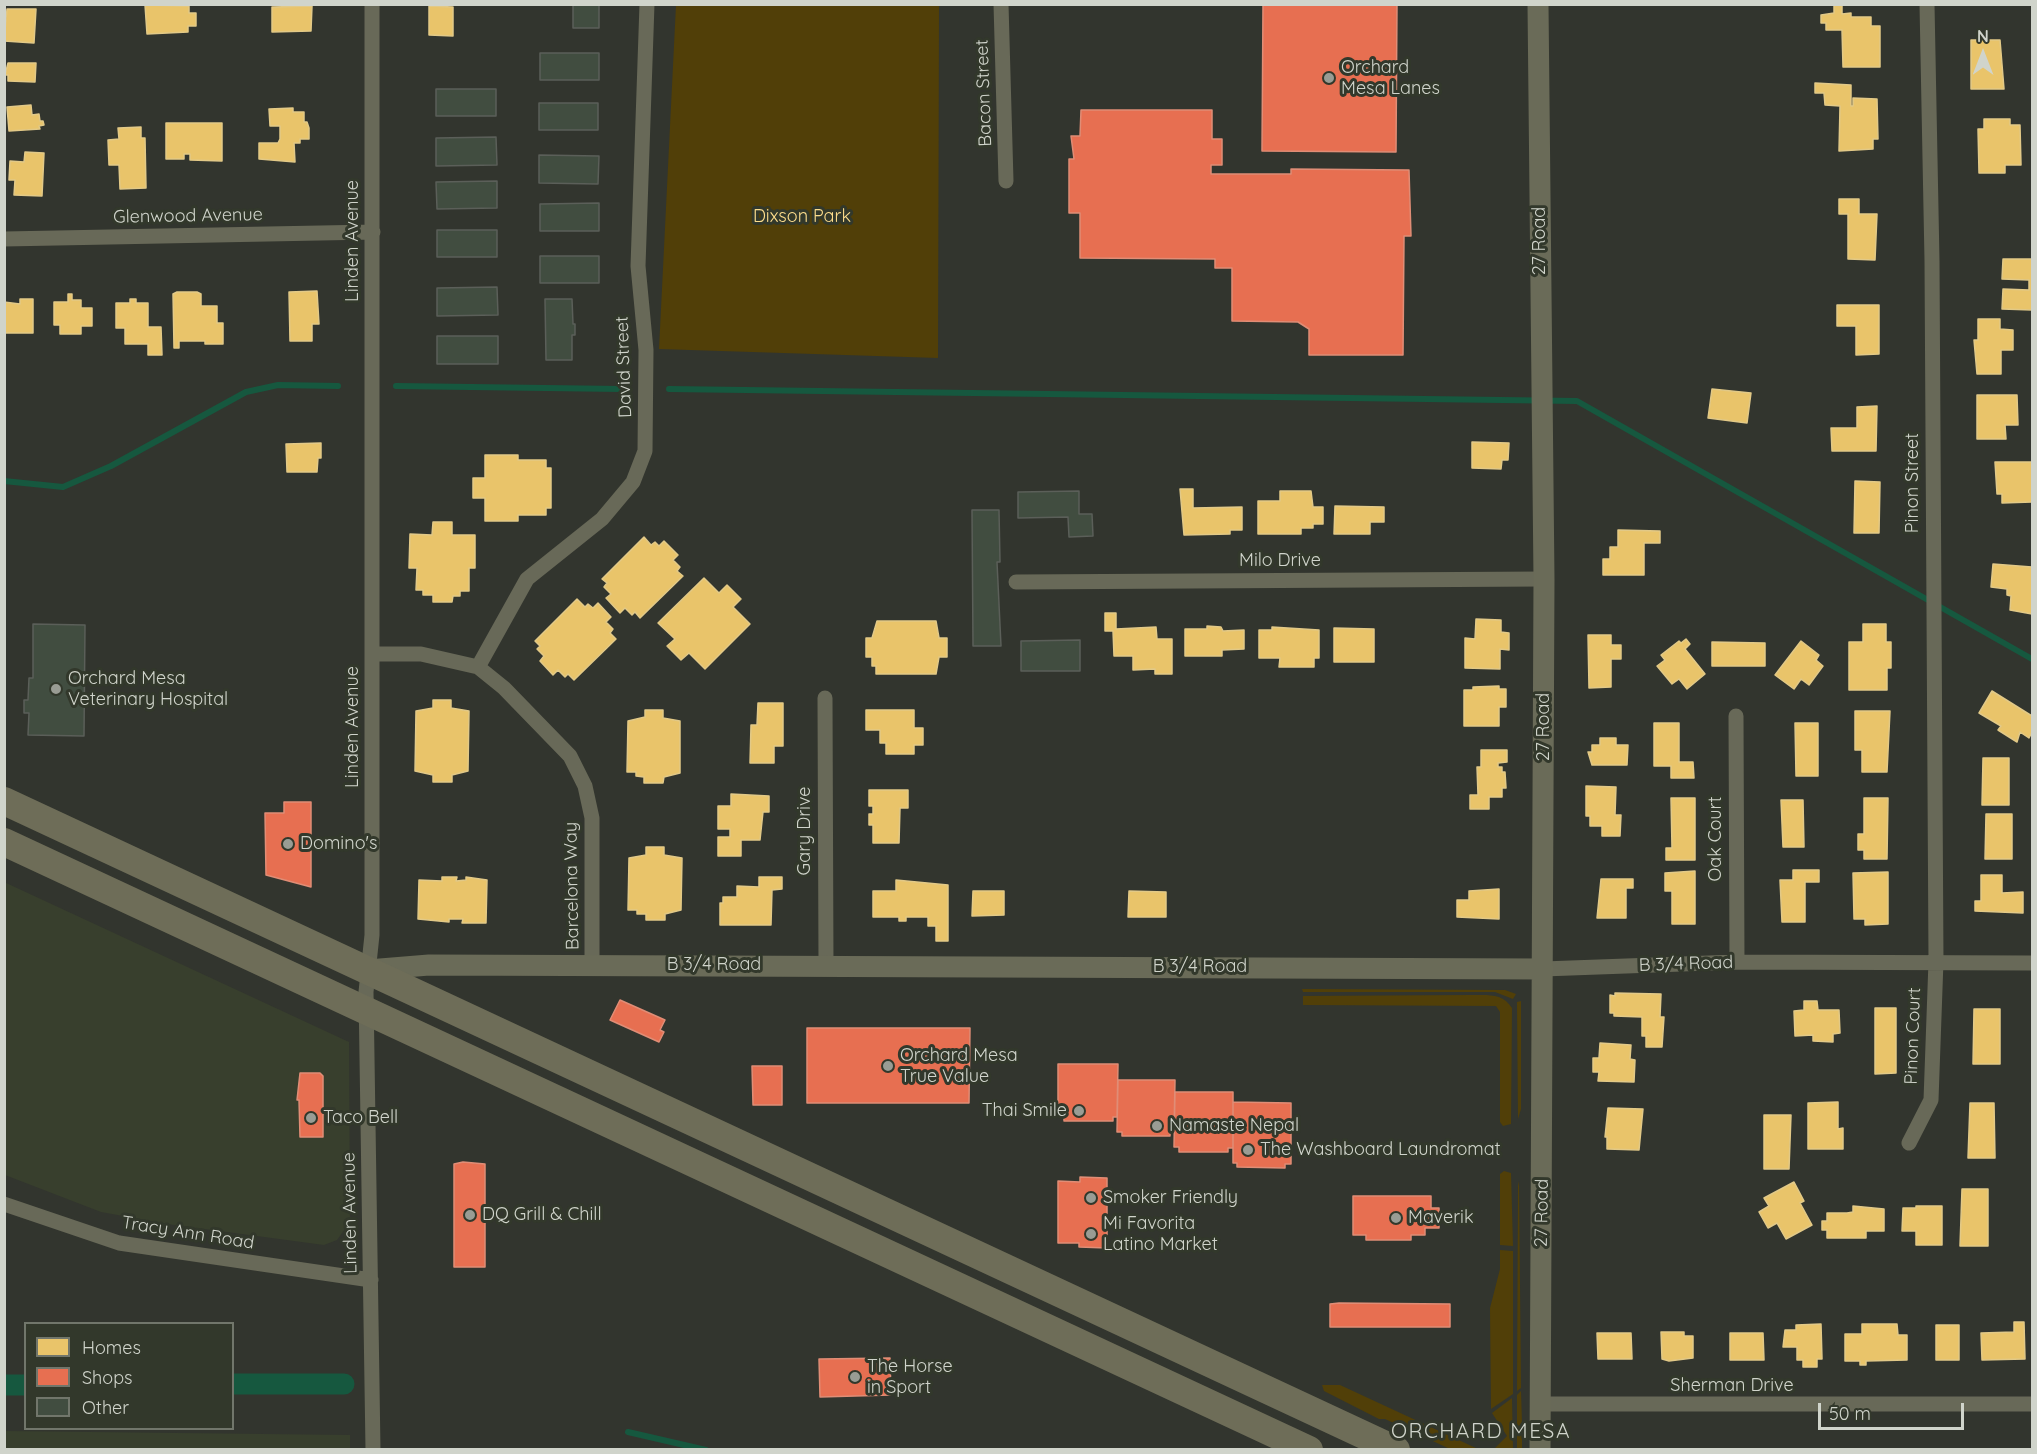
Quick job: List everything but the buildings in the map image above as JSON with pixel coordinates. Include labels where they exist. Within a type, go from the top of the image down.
[{"type":"highway","points":[[4,801],[1396,1449]]},
{"type":"highway","points":[[4,842],[1309,1449]]},
{"type":"street","name":"Linden Avenue","points":[[372,4],[372,935],[367,970],[366,1011],[373,1449]]},
{"type":"street","name":"David Street","points":[[478,667],[527,579],[602,519],[633,482],[645,451],[646,350],[638,266],[647,4]]},
{"type":"street","name":"Bacon Street","points":[[1001,4],[1006,181]]},
{"type":"street","name":"27 Road","points":[[1538,4],[1544,579],[1540,1449]]},
{"type":"street","name":"Pinon Street","points":[[1927,4],[1932,261],[1936,961]]},
{"type":"street","name":"Glenwood Avenue","points":[[4,238],[372,232]]},
{"type":"street","name":"Milo Drive","points":[[1016,582],[1544,579]]},
{"type":"street","name":"Barcelona Way","points":[[373,654],[422,654],[478,667],[504,688],[559,742],[570,756],[585,786],[592,818],[592,966]]},
{"type":"street","name":"Gary Drive","points":[[825,698],[826,965]]},
{"type":"street","name":"Oak Court","points":[[1736,716],[1737,962]]},
{"type":"street","name":"Pinon Court","points":[[1909,1143],[1930,1100],[1936,961]]},
{"type":"street","name":"B 3/4 Road","points":[[367,970],[429,964],[1543,969],[1737,962],[2032,963]]},
{"type":"street","name":"Tracy Ann Road","points":[[4,1203],[119,1243],[371,1280]]},
{"type":"street","name":"Sherman Drive","points":[[1540,1404],[2032,1404]]},
{"type":"shaded area","points":[[4,882],[349,1042],[350,1222],[337,1240],[324,1245],[167,1224],[101,1212],[5,1175]]},
{"type":"shaded area","points":[[5,1431],[350,1435],[350,1449],[5,1449]]},
{"type":"green space","name":"Dixson Park","points":[[676,5],[939,5],[938,358],[659,349]]},
{"type":"green space","points":[[1302,989],[1505,990],[1516,994],[1513,999],[1495,992],[1303,992]]},
{"type":"green space","points":[[1489,995],[1500,997],[1512,1008],[1511,1124],[1503,1126],[1500,1122],[1500,1012],[1496,1006],[1303,1005],[1303,996]]},
{"type":"green space","points":[[1521,1001],[1521,1109],[1518,1119],[1517,1002]]},
{"type":"green space","points":[[1504,1171],[1511,1173],[1513,1246],[1500,1245],[1500,1174]]},
{"type":"green space","points":[[1519,1181],[1521,1388],[1517,1391],[1518,1186]]},
{"type":"green space","points":[[1500,1250],[1513,1251],[1513,1394],[1491,1409],[1490,1308],[1500,1269]]},
{"type":"green space","points":[[1322,1385],[1340,1385],[1478,1449],[1450,1449],[1385,1419],[1379,1419],[1324,1391]]},
{"type":"green space","points":[[1521,1391],[1522,1424],[1519,1426],[1522,1427],[1522,1449],[1517,1449],[1517,1395]]},
{"type":"green space","points":[[1512,1398],[1513,1449],[1494,1449],[1507,1436],[1492,1413]]},
{"type":"waterway","points":[[4,481],[63,487],[111,466],[246,392],[278,385],[338,386]]},
{"type":"waterway","points":[[396,386],[621,389]]},
{"type":"waterway","points":[[669,389],[1577,401],[2032,659]]},
{"type":"waterway","points":[[234,1384],[344,1384]]},
{"type":"waterway","points":[[4,1385],[24,1385]]},
{"type":"waterway","points":[[628,1432],[706,1450]]},
{"type":"place","name":"Orchard Mesa Lanes","points":[[1329,78]]},
{"type":"place","name":"Orchard Mesa Veterinary Hospital","points":[[56,689]]},
{"type":"place","name":"Domino's","points":[[288,844]]},
{"type":"place","name":"Orchard Mesa True Value","points":[[888,1066]]},
{"type":"place","name":"Thai Smile","points":[[1079,1111]]},
{"type":"place","name":"Taco Bell","points":[[311,1118]]},
{"type":"place","name":"Namaste Nepal","points":[[1157,1126]]},
{"type":"place","name":"The Washboard Laundromat","points":[[1248,1150]]},
{"type":"place","name":"Smoker Friendly","points":[[1091,1198]]},
{"type":"place","name":"DQ Grill & Chill","points":[[470,1215]]},
{"type":"place","name":"Maverik","points":[[1396,1218]]},
{"type":"place","name":"Mi Favorita Latino Market","points":[[1091,1234]]},
{"type":"place","name":"The Horse in Sport","points":[[855,1377]]},
{"type":"district","name":"ORCHARD MESA","points":[[1481,1432]]}]
